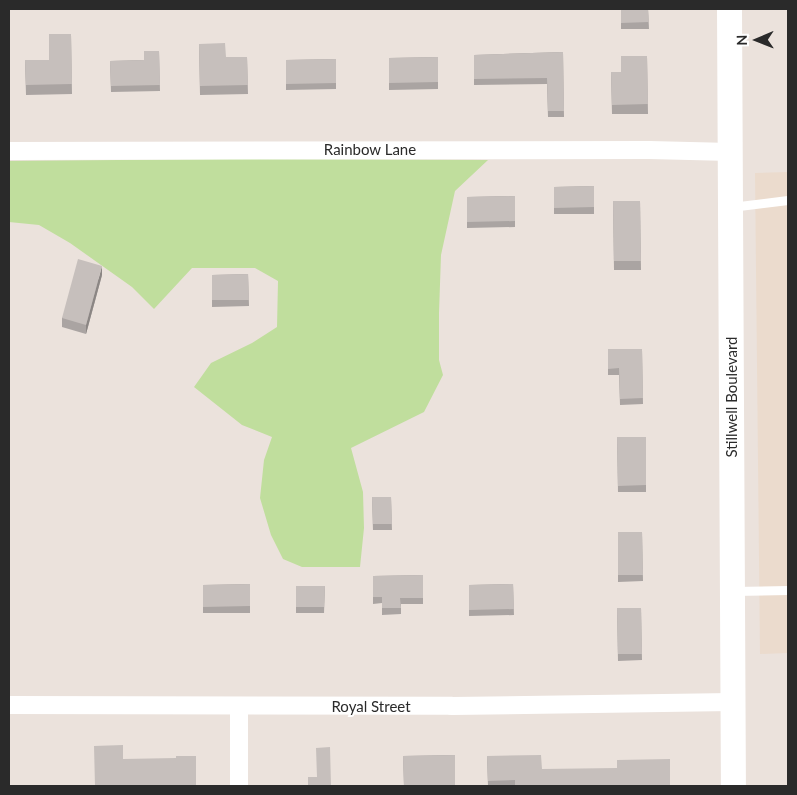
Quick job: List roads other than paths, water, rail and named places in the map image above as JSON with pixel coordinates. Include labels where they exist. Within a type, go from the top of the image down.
[{"type":"street","name":"Stillwell Boulevard","points":[[729,9],[733,786]]},
{"type":"street","name":"Rainbow Lane","points":[[9,151],[590,150],[731,152]]},
{"type":"street","name":"Royal Street","points":[[9,705],[239,707],[652,705],[732,702]]},
{"type":"street","points":[[239,707],[239,786]]},
{"type":"lane","points":[[731,208],[788,200]]},
{"type":"lane","points":[[732,591],[788,590]]}]
